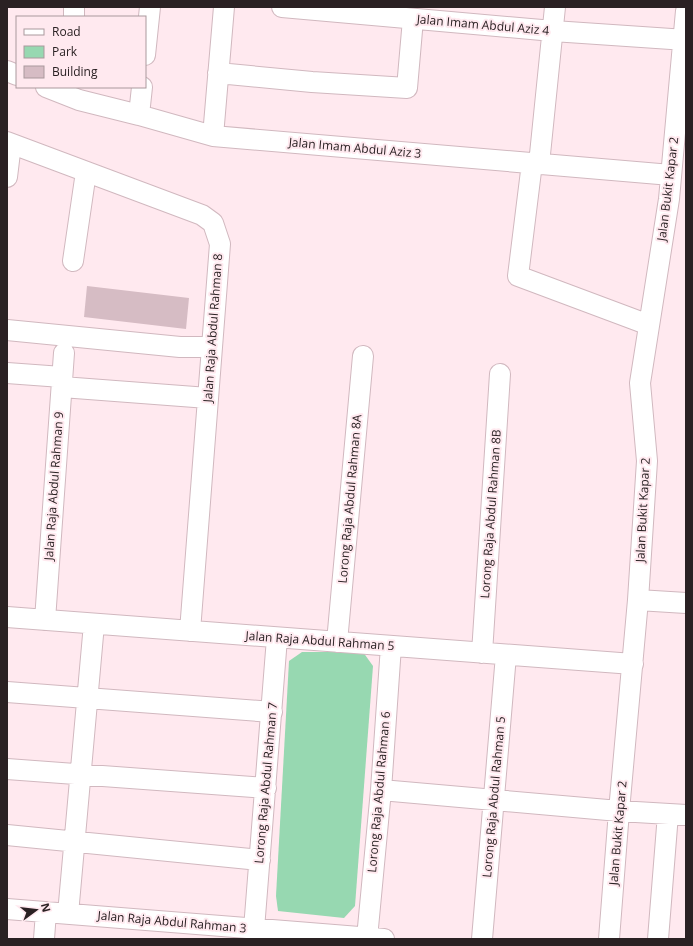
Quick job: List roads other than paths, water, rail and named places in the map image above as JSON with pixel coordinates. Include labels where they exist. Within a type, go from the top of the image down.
[{"type":"street","points":[[146,45],[150,7]]},
{"type":"street","points":[[213,136],[224,7]]},
{"type":"street","name":"Jalan Imam Abdul Aziz 4","points":[[282,7],[423,15],[553,32],[685,40]]},
{"type":"street","points":[[555,7],[535,164],[518,276],[649,325]]},
{"type":"street","name":"Jalan Bukit Kapar 2","points":[[609,939],[633,664],[647,461],[640,383],[669,199],[685,40],[686,11]]},
{"type":"street","points":[[218,73],[312,82],[407,88],[423,15]]},
{"type":"street","name":"Jalan Imam Abdul Aziz 3","points":[[51,88],[65,91],[79,100],[213,136],[671,175]]},
{"type":"street","points":[[139,115],[142,88]]},
{"type":"street","points":[[7,177],[9,143]]},
{"type":"street","name":"Jalan Raja Abdul Rahman 8","points":[[9,143],[202,215],[213,223],[220,244],[190,631]]},
{"type":"street","points":[[73,261],[86,172]]},
{"type":"street","points":[[7,330],[180,347],[212,347]]},
{"type":"street","name":"Jalan Raja Abdul Rahman 9","points":[[45,620],[64,353]]},
{"type":"street","name":"Lorong Raja Abdul Rahman 8A","points":[[337,642],[363,356]]},
{"type":"street","points":[[7,373],[62,382],[208,398]]},
{"type":"street","name":"Lorong Raja Abdul Rahman 8B","points":[[482,653],[500,374]]},
{"type":"street","points":[[638,600],[686,603]]},
{"type":"street","name":"Jalan Raja Abdul Rahman 5","points":[[7,617],[633,664]]},
{"type":"street","points":[[68,914],[94,624]]},
{"type":"street","name":"Lorong Raja Abdul Rahman 7","points":[[254,929],[277,638]]},
{"type":"street","name":"Lorong Raja Abdul Rahman 6","points":[[375,938],[380,790],[391,646]]},
{"type":"street","name":"Lorong Raja Abdul Rahman 5","points":[[482,939],[506,655]]},
{"type":"street","points":[[7,692],[272,712]]},
{"type":"street","points":[[7,769],[266,788]]},
{"type":"street","points":[[380,790],[677,815],[658,939]]},
{"type":"street","points":[[7,835],[260,860]]},
{"type":"street","name":"Jalan Raja Abdul Rahman 3","points":[[7,909],[68,914],[208,932],[254,929],[345,937],[375,938]]},
{"type":"street","points":[[44,939],[46,912]]}]
